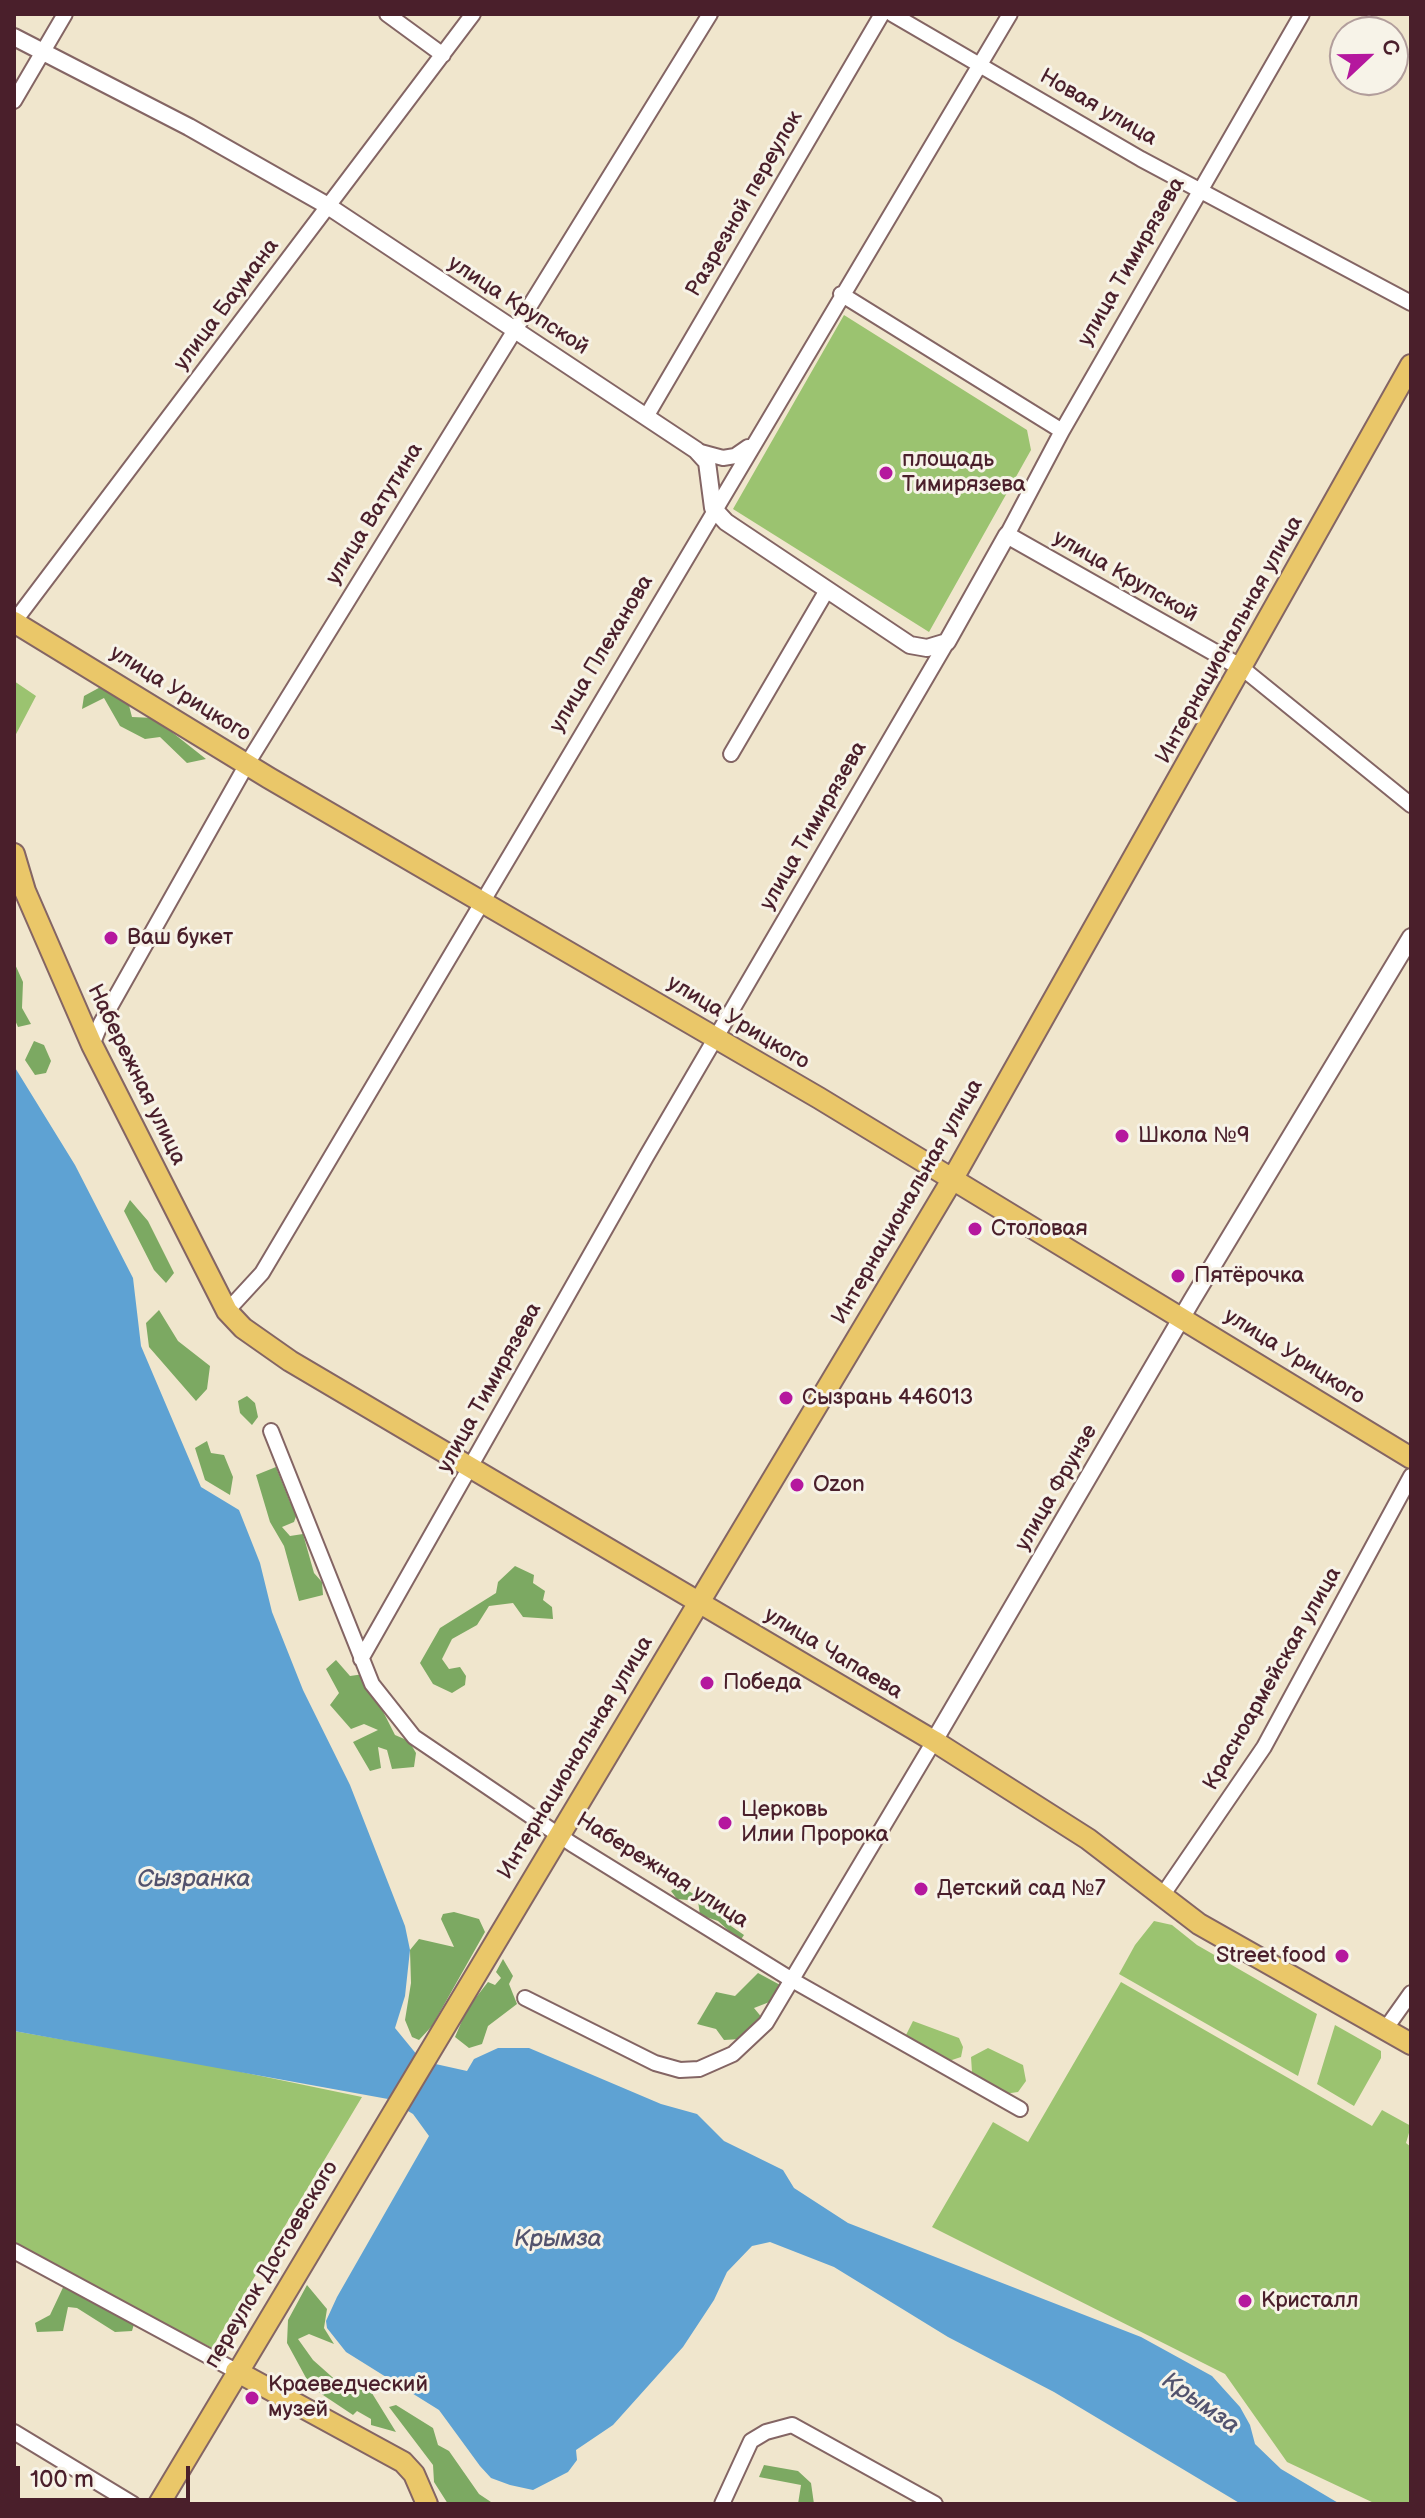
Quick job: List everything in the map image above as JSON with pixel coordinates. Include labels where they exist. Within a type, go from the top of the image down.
[{"type":"main road","name":"Интернациональная улица","points":[[427,2052],[952,1180],[1411,365]]},
{"type":"main road","name":"улица Урицкого","points":[[14,622],[247,764],[715,1037],[1411,1458]]},
{"type":"main road","points":[[14,638],[38,635]]},
{"type":"main road","name":"Набережная улица","points":[[14,854],[25,891],[92,1045],[227,1311]]},
{"type":"main road","name":"улица Чапаева","points":[[227,1311],[269,1348],[934,1741],[1088,1839],[1199,1924],[1411,2044]]},
{"type":"main road","name":"переулок Достоевского","points":[[159,2504],[427,2052]]},
{"type":"main road","points":[[236,2371],[403,2462],[414,2474],[427,2504]]},
{"type":"street","points":[[14,101],[65,14]]},
{"type":"street","points":[[387,14],[443,55]]},
{"type":"street","name":"улица Баумана","points":[[14,622],[473,14]]},
{"type":"street","name":"улица Ватутина","points":[[92,1045],[247,764],[710,14]]},
{"type":"street","name":"Разрезной переулок","points":[[646,417],[882,14]]},
{"type":"street","name":"Новая улица","points":[[892,14],[1199,190],[1411,303]]},
{"type":"street","name":"улица Плеханова","points":[[227,1311],[262,1273],[751,444],[1010,14]]},
{"type":"street","name":"улица Тимирязева","points":[[361,1659],[715,1037],[947,642],[1062,431],[1302,14]]},
{"type":"street","name":"улица Крупской","points":[[14,37],[189,127],[328,206],[696,450]]},
{"type":"street","points":[[841,294],[1062,431]]},
{"type":"street","points":[[696,450],[723,458],[735,456],[751,444]]},
{"type":"street","points":[[696,450],[707,462],[713,508],[726,522],[910,645],[927,648],[947,642]]},
{"type":"street","name":"улица Крупской","points":[[1007,535],[1242,668],[1411,805]]},
{"type":"street","points":[[731,754],[827,590]]},
{"type":"street","name":"улица Фрунзе","points":[[525,1998],[655,2063],[680,2070],[699,2069],[733,2054],[766,2023],[1182,1317],[1411,937]]},
{"type":"street","name":"Набережная улица","points":[[271,1431],[372,1684],[414,1737],[558,1833],[792,1980],[1020,2109]]},
{"type":"street","name":"Красноармейская улица","points":[[1162,1896],[1264,1747],[1411,1476]]},
{"type":"street","points":[[1384,2031],[1411,1993]]},
{"type":"street","points":[[14,2251],[236,2371]]},
{"type":"street","points":[[722,2504],[751,2441],[766,2432],[792,2425],[935,2504]]},
{"type":"street","points":[[14,2432],[133,2504]]},
{"type":"green space","name":"площадь Тимирязева","points":[[844,315],[1027,430],[1031,450],[929,632],[733,509]]},
{"type":"green space","points":[[14,681],[36,696],[14,738]]},
{"type":"green space","points":[[106,684],[126,694],[132,717],[154,718],[206,759],[187,763],[160,737],[145,739],[120,726],[104,698],[82,709],[84,696]]},
{"type":"green space","points":[[14,962],[23,982],[22,1008],[31,1024],[18,1027],[14,1018]]},
{"type":"green space","points":[[34,1041],[44,1045],[51,1061],[46,1073],[35,1075],[25,1060]]},
{"type":"green space","points":[[130,1200],[148,1221],[174,1273],[166,1283],[154,1270],[124,1211]]},
{"type":"green space","points":[[159,1310],[178,1341],[210,1366],[207,1389],[196,1401],[149,1347],[146,1323]]},
{"type":"green space","points":[[247,1396],[255,1403],[258,1417],[252,1425],[240,1413],[238,1401]]},
{"type":"green space","points":[[207,1441],[211,1453],[224,1455],[233,1477],[230,1495],[205,1480],[195,1448]]},
{"type":"green space","points":[[276,1467],[290,1502],[298,1511],[294,1522],[282,1527],[290,1536],[303,1534],[314,1573],[322,1582],[323,1595],[299,1601],[284,1546],[270,1522],[256,1475]]},
{"type":"green space","points":[[515,1566],[534,1575],[533,1583],[545,1591],[543,1600],[552,1607],[553,1619],[523,1617],[513,1603],[489,1606],[477,1625],[452,1639],[442,1659],[449,1669],[460,1667],[466,1676],[465,1685],[452,1693],[433,1684],[420,1663],[440,1628],[496,1593],[498,1582]]},
{"type":"green space","points":[[336,1660],[350,1676],[364,1674],[395,1735],[409,1741],[416,1753],[414,1767],[392,1769],[387,1750],[378,1747],[381,1768],[370,1771],[353,1742],[378,1730],[364,1724],[351,1729],[330,1705],[339,1693],[326,1669]]},
{"type":"green space","points":[[679,1886],[733,1915],[731,1926],[744,1935],[740,1941],[718,1921],[700,1915],[698,1901],[677,1899],[671,1891]]},
{"type":"green space","points":[[454,1912],[479,1919],[485,1932],[432,2026],[419,2040],[412,2037],[405,2020],[411,1983],[410,1950],[419,1939],[454,1947],[441,1919],[443,1914]]},
{"type":"green space","points":[[1154,1921],[1172,1925],[1197,1945],[1317,2014],[1298,2076],[1119,1974],[1135,1945]]},
{"type":"green space","points":[[503,1959],[513,1976],[509,1984],[517,2004],[488,2026],[482,2044],[469,2048],[455,2037],[467,2009],[488,1982],[495,1985],[501,1978],[496,1972]]},
{"type":"green space","points":[[758,1973],[782,1986],[772,2001],[754,2008],[763,2019],[740,2039],[724,2040],[716,2029],[697,2024],[716,1992],[735,1996]]},
{"type":"green space","name":"Кристалл","points":[[1121,1982],[1372,2126],[1382,2110],[1411,2126],[1406,2143],[1411,2147],[1411,2504],[1376,2504],[1287,2462],[1225,2374],[932,2227],[993,2122],[1028,2142]]},
{"type":"green space","points":[[913,2021],[959,2038],[963,2047],[961,2057],[949,2061],[905,2037]]},
{"type":"green space","points":[[1335,2025],[1381,2051],[1381,2058],[1354,2106],[1317,2084]]},
{"type":"green space","points":[[14,2031],[208,2065],[362,2097],[212,2348],[14,2245]]},
{"type":"green space","points":[[988,2048],[1023,2065],[1026,2081],[1018,2092],[1004,2094],[972,2072],[971,2057]]},
{"type":"green space","points":[[67,2279],[128,2314],[134,2324],[132,2331],[115,2332],[77,2308],[68,2307],[63,2331],[37,2332],[35,2323],[50,2315]]},
{"type":"green space","points":[[307,2285],[327,2309],[324,2328],[334,2344],[309,2334],[298,2339],[313,2360],[340,2384],[370,2390],[396,2432],[371,2425],[371,2419],[357,2411],[353,2415],[311,2387],[287,2343],[288,2320]]},
{"type":"green space","points":[[396,2405],[433,2428],[438,2445],[449,2451],[479,2494],[494,2504],[448,2504],[434,2482],[433,2465],[389,2407]]},
{"type":"green space","points":[[764,2465],[798,2471],[811,2483],[814,2504],[798,2504],[801,2485],[759,2477]]},
{"type":"water","points":[[14,1066],[75,1165],[133,1278],[141,1346],[201,1487],[239,1510],[260,1563],[272,1612],[303,1690],[350,1785],[405,1926],[410,1950],[405,1996],[395,2028],[422,2061],[467,2071],[474,2059],[498,2048],[529,2048],[661,2104],[697,2114],[724,2141],[783,2170],[794,2188],[848,2223],[1141,2337],[1212,2376],[1240,2407],[1250,2425],[1255,2444],[1281,2469],[1340,2504],[1241,2504],[1054,2392],[948,2337],[834,2267],[770,2242],[752,2246],[727,2272],[714,2300],[683,2347],[613,2425],[576,2450],[577,2460],[568,2472],[533,2490],[510,2485],[491,2478],[439,2410],[346,2352],[327,2328],[326,2321],[337,2297],[429,2136],[413,2114],[388,2099],[14,2031]]},
{"type":"place","name":"площадь Тимирязева","points":[[886,473]]},
{"type":"place","name":"Ваш букет","points":[[111,938]]},
{"type":"place","name":"Школа №9","points":[[1122,1136]]},
{"type":"place","name":"Столовая","points":[[975,1229]]},
{"type":"place","name":"Пятёрочка","points":[[1178,1276]]},
{"type":"place","name":"Сызрань 446013","points":[[786,1398]]},
{"type":"place","name":"Ozon","points":[[797,1485]]},
{"type":"place","name":"Победа","points":[[707,1683]]},
{"type":"place","name":"Церковь Илии Пророка","points":[[725,1823]]},
{"type":"place","name":"Детский сад №7","points":[[921,1889]]},
{"type":"place","name":"Street food","points":[[1342,1956]]},
{"type":"place","name":"Кристалл","points":[[1245,2301]]},
{"type":"place","name":"Краеведческий музей","points":[[252,2398]]},
{"type":"water label","name":"Сызранка","points":[[194,1880]]},
{"type":"water label","name":"Крымза","points":[[558,2240]]},
{"type":"water label","name":"Крымза","points":[[1200,2404]]}]
